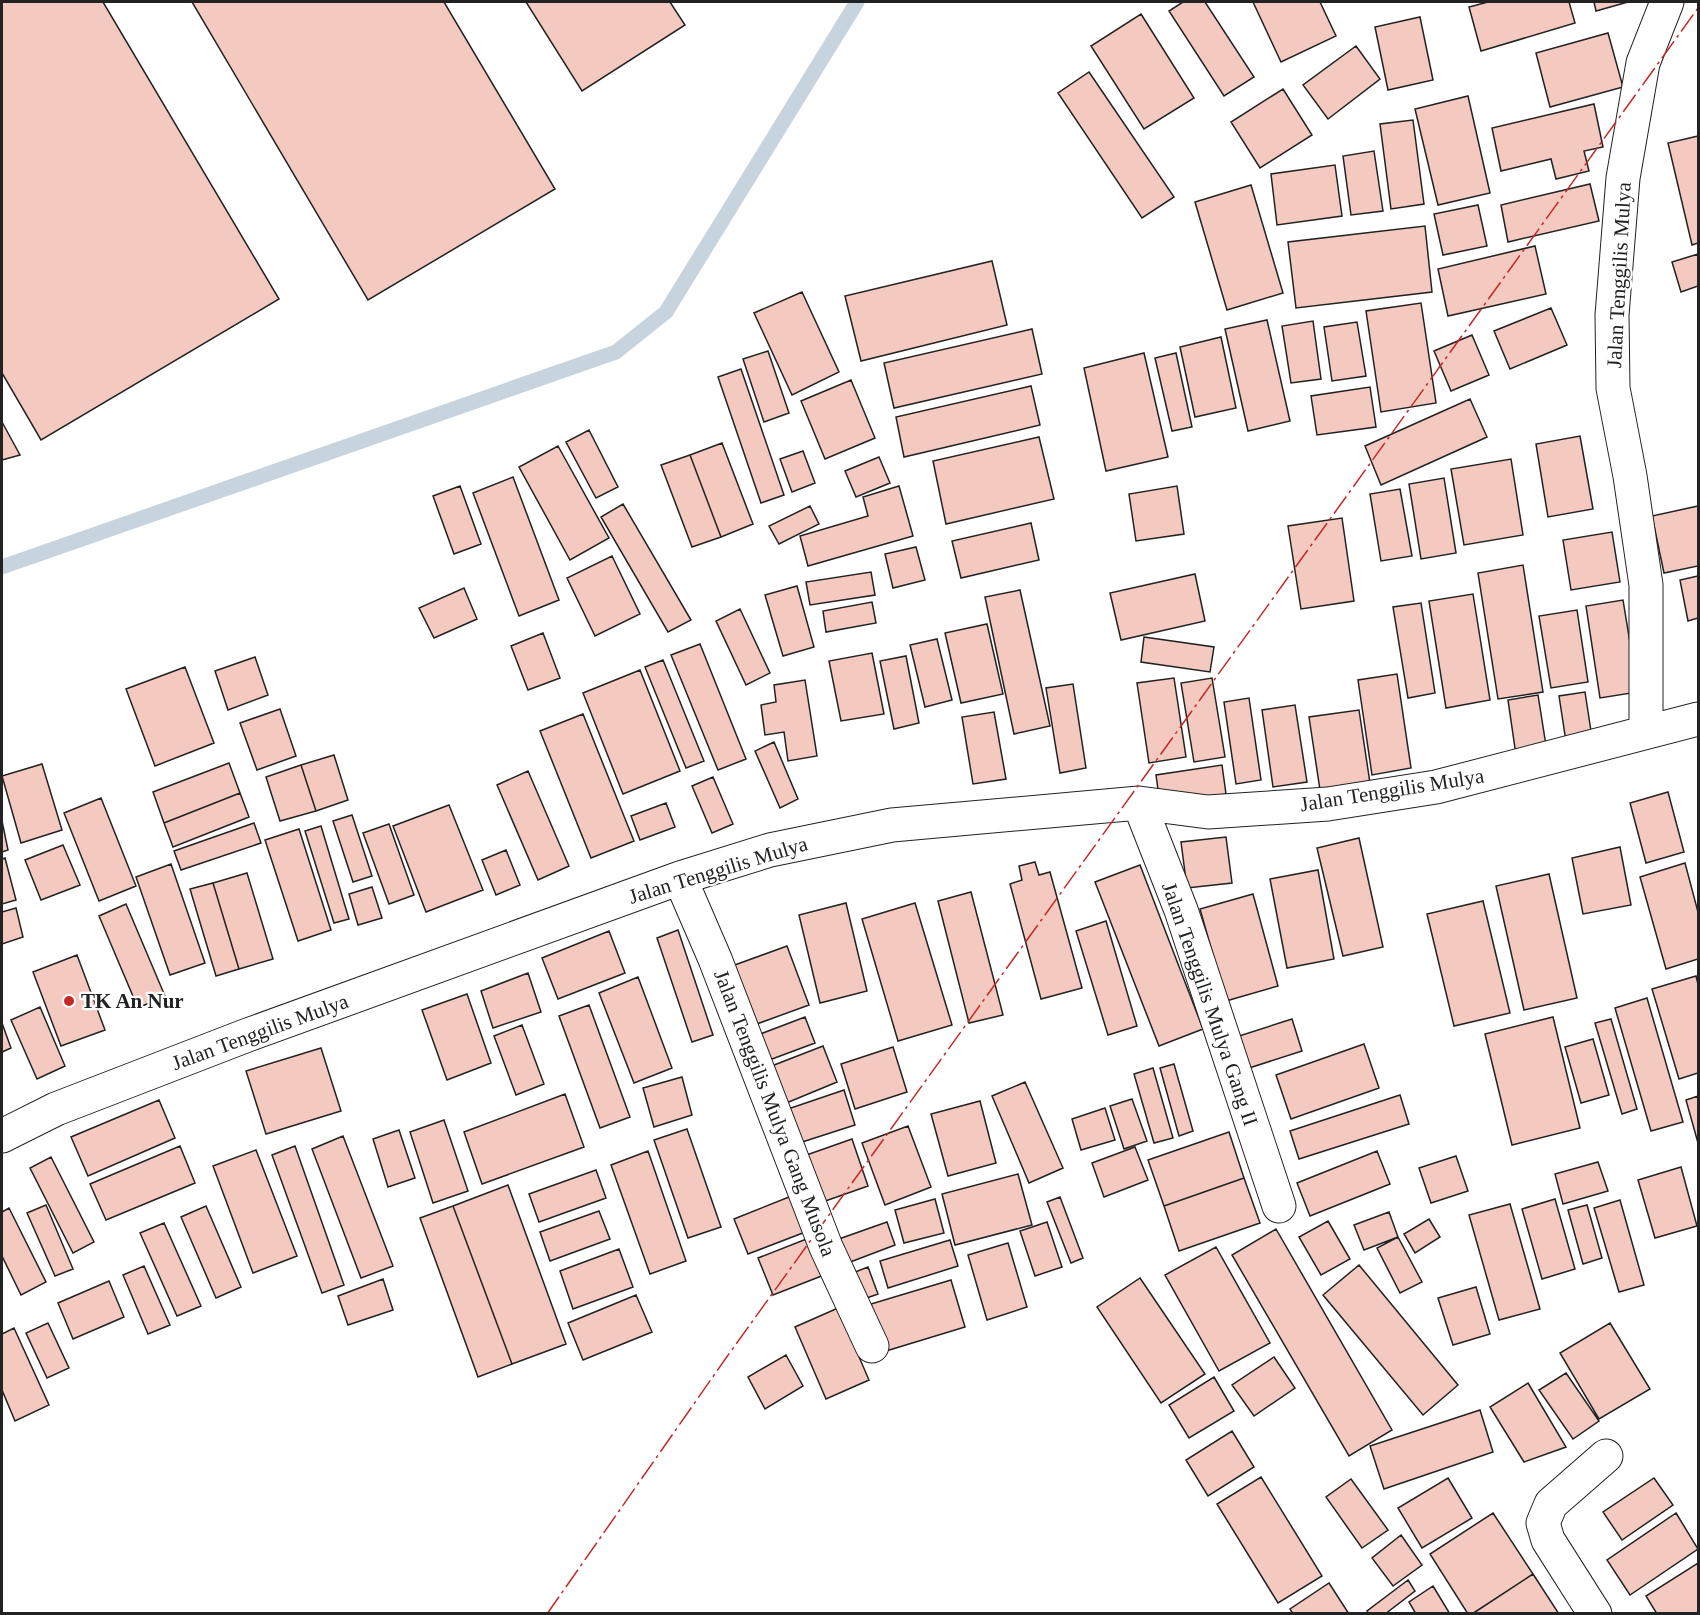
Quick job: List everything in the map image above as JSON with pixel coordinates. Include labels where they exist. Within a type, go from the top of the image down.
[{"type":"street","name":"Jalan Tenggilis Mulya","points":[[1646,731],[1646,585],[1630,476],[1613,388],[1612,315],[1625,166],[1643,63],[1667,2]]},
{"type":"street","name":"Jalan Tenggilis Mulya","points":[[2,1136],[56,1109],[245,1036],[680,878],[770,850],[892,825],[1139,803],[1208,812],[1328,804],[1437,787],[1585,751],[1646,731],[1698,719]]},
{"type":"street","name":"Jalan Tenggilis Mulya Gang II","points":[[1139,803],[1180,910],[1279,1206]]},
{"type":"street","name":"Jalan Tenggilis Mulya Gang Musola","points":[[680,878],[715,959],[826,1247],[872,1346]]},
{"type":"street","points":[[1595,1614],[1548,1540],[1543,1523],[1551,1503],[1606,1456]]},
{"type":"building","points":[[2,2],[103,2],[279,299],[41,440],[2,373]]},
{"type":"building","points":[[192,2],[444,2],[555,189],[368,300]]},
{"type":"building","points":[[526,2],[670,2],[685,25],[582,91]]},
{"type":"building","points":[[1183,2],[1205,2],[1254,77],[1224,96],[1169,11]]},
{"type":"building","points":[[1253,2],[1320,2],[1336,36],[1281,62]]},
{"type":"building","points":[[1488,2],[1569,2],[1575,23],[1481,51],[1469,7]]},
{"type":"building","points":[[1594,2],[1628,2],[1596,11]]},
{"type":"building","points":[[1141,14],[1194,98],[1144,129],[1091,46]]},
{"type":"building","points":[[1420,17],[1433,80],[1388,90],[1375,27]]},
{"type":"building","points":[[1608,33],[1623,87],[1550,107],[1536,53]]},
{"type":"building","points":[[1356,46],[1380,79],[1328,119],[1303,85]]},
{"type":"building","points":[[1089,72],[1174,197],[1142,218],[1058,93]]},
{"type":"building","points":[[1283,89],[1312,135],[1260,168],[1231,122]]},
{"type":"building","points":[[1468,96],[1490,193],[1438,205],[1415,109]]},
{"type":"building","points":[[1594,104],[1603,147],[1584,151],[1589,171],[1556,179],[1551,159],[1501,171],[1492,128]]},
{"type":"building","points":[[1413,120],[1424,204],[1391,209],[1380,124]]},
{"type":"building","points":[[1698,136],[1698,243],[1692,245],[1668,143]]},
{"type":"building","points":[[1374,151],[1383,211],[1351,215],[1343,156]]},
{"type":"building","points":[[1335,165],[1342,216],[1277,225],[1271,174]]},
{"type":"building","points":[[1590,184],[1599,221],[1508,242],[1501,205]]},
{"type":"building","points":[[1251,185],[1283,293],[1227,310],[1195,202]]},
{"type":"building","points":[[1478,205],[1487,246],[1443,255],[1434,214]]},
{"type":"building","points":[[1425,226],[1432,292],[1296,308],[1288,242]]},
{"type":"building","points":[[1535,246],[1546,294],[1448,316],[1438,269]]},
{"type":"building","points":[[1698,254],[1698,286],[1681,292],[1672,262]]},
{"type":"building","points":[[992,261],[1007,325],[861,361],[845,296]]},
{"type":"building","points":[[802,292],[839,372],[792,395],[754,313]]},
{"type":"building","points":[[1421,303],[1436,403],[1381,412],[1366,311]]},
{"type":"building","points":[[1551,308],[1567,345],[1510,369],[1494,331]]},
{"type":"building","points":[[1267,320],[1290,421],[1248,431],[1225,329]]},
{"type":"building","points":[[1313,321],[1321,379],[1291,383],[1282,326]]},
{"type":"building","points":[[1357,322],[1366,376],[1332,381],[1324,327]]},
{"type":"building","points":[[1032,329],[1042,374],[894,408],[884,363]]},
{"type":"building","points":[[1472,335],[1489,375],[1451,391],[1434,351]]},
{"type":"building","points":[[1221,337],[1236,408],[1195,417],[1180,347]]},
{"type":"building","points":[[768,351],[789,413],[764,422],[743,359]]},
{"type":"building","points":[[1144,353],[1168,457],[1106,471],[1084,368]]},
{"type":"building","points":[[1176,353],[1192,427],[1172,431],[1155,358]]},
{"type":"building","points":[[741,369],[784,495],[761,503],[718,377]]},
{"type":"building","points":[[851,380],[875,438],[825,459],[801,401]]},
{"type":"building","points":[[1031,386],[1040,425],[904,457],[896,417]]},
{"type":"building","points":[[1370,387],[1376,427],[1317,435],[1311,396]]},
{"type":"building","points":[[1470,399],[1487,437],[1381,485],[1365,446]]},
{"type":"building","points":[[2,422],[20,455],[2,460]]},
{"type":"building","points":[[589,430],[618,487],[596,498],[566,442]]},
{"type":"building","points":[[1580,436],[1593,509],[1548,517],[1536,444]]},
{"type":"building","points":[[1039,437],[1054,499],[946,524],[933,461]]},
{"type":"building","points":[[722,443],[753,524],[721,537],[690,455]]},
{"type":"building","points":[[558,446],[609,538],[570,560],[519,467]]},
{"type":"building","points":[[803,451],[815,483],[792,492],[780,459]]},
{"type":"building","points":[[690,455],[721,537],[692,547],[661,465]]},
{"type":"building","points":[[879,457],[890,483],[856,497],[845,471]]},
{"type":"building","points":[[1511,459],[1523,535],[1464,545],[1451,469]]},
{"type":"building","points":[[513,477],[559,600],[519,616],[473,493]]},
{"type":"building","points":[[1444,478],[1456,553],[1421,559],[1409,484]]},
{"type":"building","points":[[460,486],[481,544],[454,554],[433,496]]},
{"type":"building","points":[[899,486],[913,536],[808,566],[800,536],[868,516],[863,497]]},
{"type":"building","points":[[1177,486],[1184,534],[1136,541],[1129,494]]},
{"type":"building","points":[[1400,489],[1412,556],[1381,561],[1370,494]]},
{"type":"building","points":[[623,504],[691,620],[668,632],[601,517]]},
{"type":"building","points":[[810,506],[819,524],[779,544],[769,526]]},
{"type":"building","points":[[1698,506],[1698,566],[1664,573],[1652,516]]},
{"type":"building","points":[[1342,518],[1354,601],[1301,609],[1288,526]]},
{"type":"building","points":[[1031,523],[1039,560],[961,578],[952,541]]},
{"type":"building","points":[[1612,532],[1620,582],[1571,590],[1563,540]]},
{"type":"building","points":[[916,547],[925,580],[893,588],[885,554]]},
{"type":"building","points":[[612,556],[640,614],[595,636],[567,578]]},
{"type":"building","points":[[1523,565],[1543,692],[1498,699],[1478,573]]},
{"type":"building","points":[[871,572],[875,595],[810,605],[806,582]]},
{"type":"building","points":[[1195,574],[1205,621],[1121,640],[1110,593]]},
{"type":"building","points":[[1698,576],[1698,618],[1688,621],[1680,580]]},
{"type":"building","points":[[797,586],[814,647],[783,656],[765,595]]},
{"type":"building","points":[[464,588],[477,619],[434,638],[419,608]]},
{"type":"building","points":[[1020,590],[1050,726],[1014,734],[985,597]]},
{"type":"building","points":[[1473,594],[1490,700],[1446,708],[1429,601]]},
{"type":"building","points":[[1623,600],[1638,692],[1600,698],[1586,606]]},
{"type":"building","points":[[872,602],[876,623],[826,632],[823,611]]},
{"type":"building","points":[[1421,603],[1435,693],[1408,698],[1393,607]]},
{"type":"building","points":[[740,609],[770,673],[746,685],[716,621]]},
{"type":"building","points":[[1577,610],[1588,682],[1551,688],[1539,616]]},
{"type":"building","points":[[987,624],[1003,694],[961,703],[945,633]]},
{"type":"building","points":[[543,633],[560,678],[528,690],[511,646]]},
{"type":"building","points":[[1144,637],[1214,647],[1210,672],[1141,662]]},
{"type":"building","points":[[937,639],[952,700],[925,707],[910,645]]},
{"type":"building","points":[[700,644],[746,759],[718,770],[671,655]]},
{"type":"building","points":[[872,653],[884,714],[841,721],[829,661]]},
{"type":"building","points":[[906,656],[919,723],[894,729],[880,661]]},
{"type":"building","points":[[255,657],[268,695],[228,710],[215,671]]},
{"type":"building","points":[[663,660],[704,761],[686,768],[645,667]]},
{"type":"building","points":[[185,667],[214,743],[155,766],[126,689]]},
{"type":"building","points":[[640,670],[680,771],[623,794],[583,693]]},
{"type":"building","points":[[1397,674],[1411,768],[1372,775],[1358,680]]},
{"type":"building","points":[[1174,678],[1186,757],[1149,763],[1137,683]]},
{"type":"building","points":[[1212,678],[1225,757],[1194,762],[1181,683]]},
{"type":"building","points":[[805,680],[817,756],[788,761],[784,732],[765,735],[761,705],[776,702],[774,685]]},
{"type":"building","points":[[1073,684],[1086,768],[1060,773],[1046,688]]},
{"type":"building","points":[[1585,692],[1593,744],[1567,748],[1559,696]]},
{"type":"building","points":[[1538,695],[1548,758],[1517,762],[1508,700]]},
{"type":"building","points":[[1249,698],[1261,780],[1236,784],[1224,702]]},
{"type":"building","points":[[1295,705],[1307,782],[1273,787],[1262,710]]},
{"type":"building","points":[[280,709],[296,756],[257,770],[240,723]]},
{"type":"building","points":[[1359,710],[1370,783],[1320,790],[1309,717]]},
{"type":"building","points":[[994,712],[1006,779],[973,784],[962,717]]},
{"type":"building","points":[[583,714],[634,841],[591,858],[540,731]]},
{"type":"building","points":[[774,742],[798,799],[780,808],[755,751]]},
{"type":"building","points":[[334,755],[348,800],[316,811],[301,765]]},
{"type":"building","points":[[229,763],[240,793],[164,823],[153,792]]},
{"type":"building","points":[[42,764],[62,830],[21,843],[2,776]]},
{"type":"building","points":[[301,765],[316,811],[280,821],[266,777]]},
{"type":"building","points":[[1222,765],[1226,794],[1160,804],[1156,775]]},
{"type":"building","points":[[528,771],[569,866],[538,880],[497,785]]},
{"type":"building","points":[[713,777],[733,824],[712,833],[692,786]]},
{"type":"building","points":[[1668,792],[1684,852],[1646,863],[1630,803]]},
{"type":"building","points":[[240,793],[249,817],[173,847],[164,823]]},
{"type":"building","points":[[101,798],[136,886],[99,901],[64,813]]},
{"type":"building","points":[[666,803],[675,827],[640,840],[631,816]]},
{"type":"building","points":[[449,805],[483,890],[426,912],[393,826]]},
{"type":"building","points":[[352,815],[372,876],[353,882],[333,821]]},
{"type":"building","points":[[2,821],[8,850],[2,852]]},
{"type":"building","points":[[254,823],[261,843],[181,870],[174,851]]},
{"type":"building","points":[[389,824],[414,895],[389,904],[363,833]]},
{"type":"building","points":[[321,826],[349,919],[334,923],[305,831]]},
{"type":"building","points":[[299,829],[331,930],[298,941],[265,840]]},
{"type":"building","points":[[1226,837],[1232,883],[1187,888],[1181,842]]},
{"type":"building","points":[[1359,838],[1383,947],[1343,956],[1317,848]]},
{"type":"building","points":[[63,845],[80,885],[41,900],[25,860]]},
{"type":"building","points":[[1620,847],[1631,905],[1583,914],[1572,858]]},
{"type":"building","points":[[506,850],[520,885],[496,895],[482,860]]},
{"type":"building","points":[[5,858],[16,900],[2,904],[2,859]]},
{"type":"building","points":[[1035,862],[1039,875],[1050,872],[1082,988],[1041,999],[1010,884],[1022,880],[1019,866]]},
{"type":"building","points":[[1685,863],[1698,912],[1698,959],[1666,969],[1640,877]]},
{"type":"building","points":[[171,864],[205,963],[170,975],[136,877]]},
{"type":"building","points":[[1140,865],[1203,1029],[1159,1046],[1095,882]]},
{"type":"building","points":[[1318,870],[1334,959],[1287,968],[1270,879]]},
{"type":"building","points":[[247,873],[273,959],[239,969],[213,883]]},
{"type":"building","points":[[1549,874],[1577,998],[1524,1010],[1496,886]]},
{"type":"building","points":[[213,883],[239,969],[216,976],[190,889]]},
{"type":"building","points":[[372,887],[382,918],[358,925],[349,894]]},
{"type":"building","points":[[971,892],[1003,1015],[969,1023],[938,901]]},
{"type":"building","points":[[1253,894],[1278,986],[1226,1001],[1200,909]]},
{"type":"building","points":[[1483,901],[1510,1013],[1454,1026],[1427,914]]},
{"type":"building","points":[[846,903],[867,991],[820,1003],[799,915]]},
{"type":"building","points":[[915,903],[952,1025],[898,1041],[862,919]]},
{"type":"building","points":[[126,904],[165,996],[138,1008],[99,916]]},
{"type":"building","points":[[16,908],[23,937],[2,944],[2,912]]},
{"type":"building","points":[[1106,921],[1137,1026],[1108,1035],[1076,931]]},
{"type":"building","points":[[678,930],[713,1035],[692,1042],[657,938]]},
{"type":"building","points":[[609,931],[625,973],[558,999],[542,958]]},
{"type":"building","points":[[787,946],[809,1005],[754,1025],[732,966]]},
{"type":"building","name":"TK An Nur","points":[[77,955],[105,1030],[61,1046],[33,972]]},
{"type":"building","points":[[528,973],[541,1012],[493,1028],[481,991]]},
{"type":"building","points":[[1696,976],[1698,984],[1698,1073],[1679,1079],[1652,989]]},
{"type":"building","points":[[638,977],[672,1068],[634,1083],[599,993]]},
{"type":"building","points":[[467,994],[491,1063],[447,1080],[422,1010]]},
{"type":"building","points":[[1647,998],[1683,1122],[1651,1131],[1615,1008]]},
{"type":"building","points":[[589,1005],[630,1117],[600,1128],[559,1016]]},
{"type":"building","points":[[40,1007],[65,1066],[37,1079],[11,1020]]},
{"type":"building","points":[[805,1017],[815,1043],[764,1062],[755,1036]]},
{"type":"building","points":[[1553,1017],[1580,1128],[1512,1145],[1485,1034]]},
{"type":"building","points":[[1292,1019],[1302,1051],[1246,1069],[1236,1037]]},
{"type":"building","points":[[1611,1019],[1637,1109],[1622,1114],[1595,1023]]},
{"type":"building","points":[[2,1023],[11,1048],[2,1052]]},
{"type":"building","points":[[522,1025],[544,1084],[516,1095],[494,1036]]},
{"type":"building","points":[[1593,1039],[1609,1095],[1581,1103],[1565,1047]]},
{"type":"building","points":[[1364,1044],[1379,1088],[1291,1119],[1276,1075]]},
{"type":"building","points":[[823,1046],[837,1082],[784,1104],[769,1067]]},
{"type":"building","points":[[893,1047],[907,1092],[855,1109],[841,1064]]},
{"type":"building","points":[[321,1048],[341,1111],[266,1134],[246,1071]]},
{"type":"building","points":[[1174,1064],[1193,1131],[1179,1136],[1160,1068]]},
{"type":"building","points":[[1153,1068],[1173,1138],[1154,1143],[1134,1074]]},
{"type":"building","points":[[682,1077],[692,1115],[654,1127],[643,1088]]},
{"type":"building","points":[[1025,1082],[1063,1168],[1029,1183],[992,1096]]},
{"type":"building","points":[[844,1090],[855,1125],[796,1144],[785,1110]]},
{"type":"building","points":[[565,1094],[584,1147],[482,1184],[464,1132]]},
{"type":"building","points":[[1400,1095],[1409,1124],[1299,1159],[1290,1131]]},
{"type":"building","points":[[1698,1096],[1698,1143],[1686,1100]]},
{"type":"building","points":[[1132,1099],[1147,1141],[1124,1149],[1110,1106]]},
{"type":"building","points":[[159,1100],[175,1138],[88,1176],[71,1137]]},
{"type":"building","points":[[980,1101],[996,1163],[948,1176],[931,1114]]},
{"type":"building","points":[[1105,1108],[1115,1140],[1081,1150],[1072,1119]]},
{"type":"building","points":[[444,1120],[468,1191],[433,1203],[410,1132]]},
{"type":"building","points":[[908,1126],[931,1187],[885,1205],[862,1143]]},
{"type":"building","points":[[687,1129],[721,1227],[688,1238],[654,1140]]},
{"type":"building","points":[[399,1130],[415,1178],[388,1187],[373,1139]]},
{"type":"building","points":[[1229,1132],[1244,1178],[1164,1206],[1148,1160]]},
{"type":"building","points":[[343,1136],[393,1266],[361,1278],[312,1149]]},
{"type":"building","points":[[852,1139],[868,1186],[814,1205],[798,1158]]},
{"type":"building","points":[[180,1146],[195,1183],[106,1220],[90,1184]]},
{"type":"building","points":[[295,1146],[344,1285],[322,1293],[272,1155]]},
{"type":"building","points":[[1135,1147],[1148,1180],[1104,1197],[1092,1163]]},
{"type":"building","points":[[256,1150],[297,1256],[253,1273],[213,1166]]},
{"type":"building","points":[[648,1151],[686,1261],[650,1274],[611,1165]]},
{"type":"building","points":[[1377,1151],[1390,1184],[1310,1216],[1297,1183]]},
{"type":"building","points":[[1456,1156],[1468,1191],[1431,1203],[1419,1168]]},
{"type":"building","points":[[51,1157],[94,1242],[73,1253],[30,1168]]},
{"type":"building","points":[[1598,1162],[1608,1191],[1563,1204],[1555,1174]]},
{"type":"building","points":[[1681,1167],[1697,1226],[1655,1238],[1638,1180]]},
{"type":"building","points":[[596,1170],[606,1198],[539,1222],[529,1194]]},
{"type":"building","points":[[1018,1174],[1032,1225],[955,1245],[942,1194]]},
{"type":"building","points":[[1244,1178],[1260,1223],[1179,1251],[1164,1206]]},
{"type":"building","points":[[508,1185],[566,1344],[512,1364],[453,1206]]},
{"type":"building","points":[[794,1195],[808,1231],[748,1254],[734,1219]]},
{"type":"building","points":[[1060,1197],[1083,1258],[1071,1263],[1047,1202]]},
{"type":"building","points":[[935,1199],[944,1233],[904,1243],[895,1210]]},
{"type":"building","points":[[1555,1199],[1575,1269],[1542,1279],[1522,1209]]},
{"type":"building","points":[[1620,1200],[1644,1285],[1619,1292],[1594,1208]]},
{"type":"building","points":[[1510,1204],[1540,1309],[1499,1320],[1469,1215]]},
{"type":"building","points":[[46,1205],[73,1269],[55,1276],[27,1213]]},
{"type":"building","points":[[1587,1205],[1602,1258],[1583,1264],[1568,1210]]},
{"type":"building","points":[[206,1206],[241,1287],[216,1298],[181,1217]]},
{"type":"building","points":[[453,1206],[512,1364],[478,1377],[420,1218]]},
{"type":"building","points":[[9,1208],[46,1282],[21,1295],[2,1256],[2,1212]]},
{"type":"building","points":[[599,1211],[610,1239],[550,1261],[540,1232]]},
{"type":"building","points":[[1389,1212],[1398,1237],[1364,1250],[1354,1225]]},
{"type":"building","points":[[1429,1219],[1440,1237],[1415,1253],[1404,1234]]},
{"type":"building","points":[[1328,1221],[1350,1259],[1321,1275],[1299,1237]]},
{"type":"building","points":[[887,1222],[895,1245],[845,1264],[836,1240]]},
{"type":"building","points":[[1047,1222],[1062,1267],[1035,1276],[1020,1231]]},
{"type":"building","points":[[164,1223],[201,1306],[177,1316],[140,1233]]},
{"type":"building","points":[[1276,1229],[1392,1430],[1349,1456],[1232,1255]]},
{"type":"building","points":[[1398,1237],[1422,1282],[1400,1293],[1377,1248]]},
{"type":"building","points":[[809,1238],[824,1275],[773,1295],[758,1258]]},
{"type":"building","points":[[950,1240],[958,1266],[888,1288],[880,1261]]},
{"type":"building","points":[[1008,1243],[1027,1307],[987,1320],[968,1255]]},
{"type":"building","points":[[1216,1247],[1270,1343],[1219,1371],[1165,1275]]},
{"type":"building","points":[[619,1249],[633,1287],[573,1309],[560,1271]]},
{"type":"building","points":[[1359,1265],[1458,1385],[1423,1415],[1323,1295]]},
{"type":"building","points":[[144,1266],[170,1325],[148,1334],[123,1275]]},
{"type":"building","points":[[868,1267],[878,1294],[861,1300],[850,1274]]},
{"type":"building","points":[[1140,1278],[1205,1374],[1161,1403],[1097,1307]]},
{"type":"building","points":[[383,1279],[393,1310],[348,1325],[338,1296]]},
{"type":"building","points":[[951,1280],[965,1327],[886,1351],[871,1304]]},
{"type":"building","points":[[109,1281],[124,1317],[73,1339],[58,1303]]},
{"type":"building","points":[[1476,1287],[1490,1334],[1453,1345],[1438,1298]]},
{"type":"building","points":[[636,1295],[652,1332],[583,1360],[568,1323]]},
{"type":"building","points":[[838,1308],[869,1380],[826,1399],[795,1327]]},
{"type":"building","points":[[48,1323],[69,1368],[47,1378],[26,1333]]},
{"type":"building","points":[[1610,1323],[1650,1389],[1599,1419],[1560,1353]]},
{"type":"building","points":[[14,1328],[49,1405],[15,1421],[2,1390],[2,1334]]},
{"type":"building","points":[[786,1355],[803,1386],[765,1409],[748,1377]]},
{"type":"building","points":[[1274,1357],[1295,1388],[1254,1416],[1232,1385]]},
{"type":"building","points":[[1566,1373],[1599,1421],[1573,1439],[1539,1390]]},
{"type":"building","points":[[1214,1377],[1234,1411],[1189,1438],[1169,1405]]},
{"type":"building","points":[[1528,1383],[1566,1447],[1524,1462],[1490,1407]]},
{"type":"building","points":[[1480,1410],[1493,1452],[1384,1489],[1370,1446]]},
{"type":"building","points":[[1232,1431],[1254,1467],[1208,1496],[1186,1460]]},
{"type":"building","points":[[1261,1477],[1322,1576],[1278,1603],[1217,1504]]},
{"type":"building","points":[[1448,1478],[1472,1518],[1422,1548],[1398,1508]]},
{"type":"building","points":[[1654,1478],[1673,1505],[1622,1540],[1603,1512]]},
{"type":"building","points":[[1351,1479],[1388,1530],[1362,1548],[1326,1497]]},
{"type":"building","points":[[1493,1513],[1533,1574],[1472,1614],[1468,1614],[1430,1554]]},
{"type":"building","points":[[1676,1513],[1698,1549],[1630,1595],[1607,1560]]},
{"type":"building","points":[[1401,1535],[1422,1565],[1393,1586],[1372,1558]]},
{"type":"building","points":[[1698,1563],[1698,1614],[1657,1614],[1646,1596]]},
{"type":"building","points":[[1533,1574],[1559,1614],[1472,1614]]},
{"type":"building","points":[[1408,1580],[1415,1591],[1385,1614],[1369,1614],[1367,1611]]},
{"type":"building","points":[[1329,1583],[1349,1614],[1293,1614],[1290,1609]]},
{"type":"building","points":[[1433,1586],[1450,1614],[1416,1614],[1409,1602]]},
{"type":"waterway","points":[[2,567],[616,352],[666,312],[857,2]]},
{"type":"power","points":[[547,1614],[726,1358],[1698,8]]},
{"type":"place","name":"TK An Nur","points":[[69,1001]]}]
